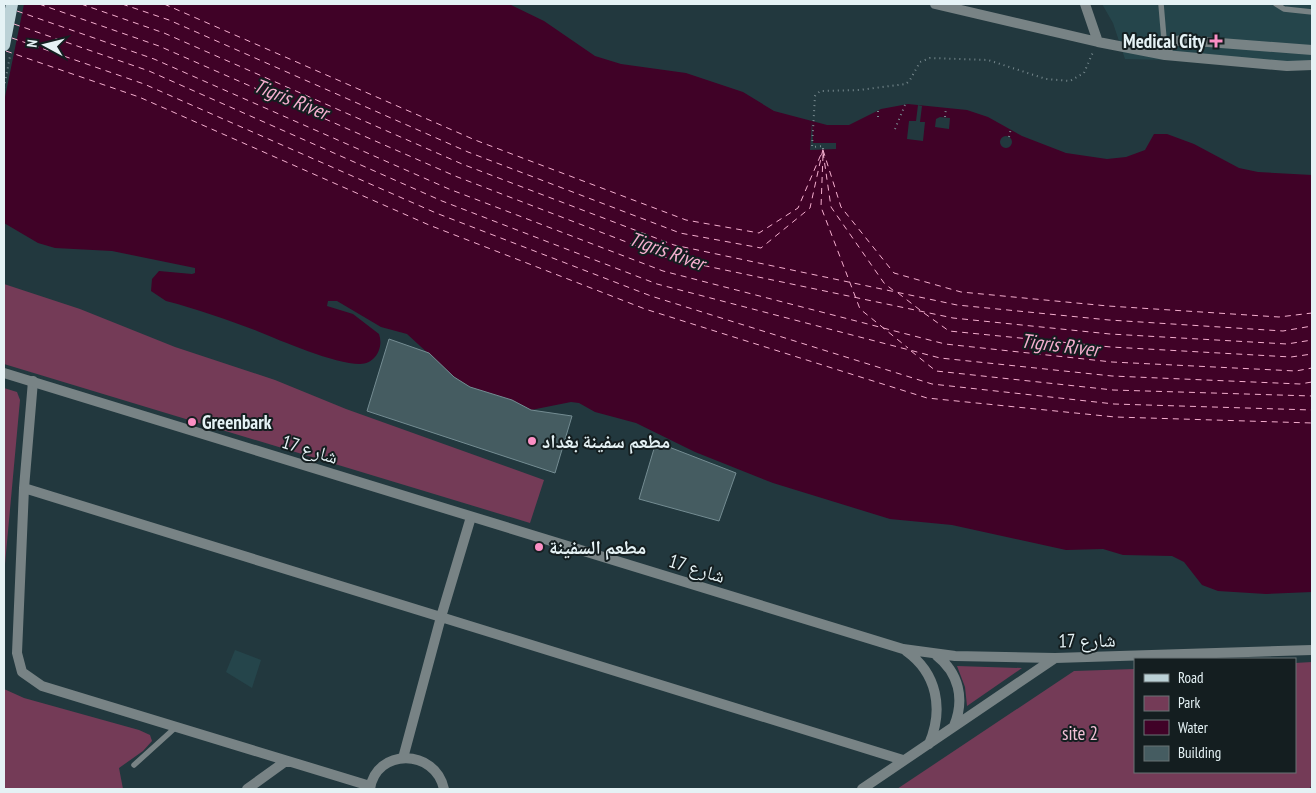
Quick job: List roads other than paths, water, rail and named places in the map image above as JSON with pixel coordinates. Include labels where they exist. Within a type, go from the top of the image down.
[{"type":"main road","points":[[4,45],[12,4]]},
{"type":"street","points":[[935,4],[955,6],[1098,42],[1165,55],[1287,66],[1312,65]]},
{"type":"street","points":[[1085,4],[1098,42]]},
{"type":"street","points":[[1165,55],[1171,42],[1182,40],[1312,50]]},
{"type":"street","name":"شارع 17","points":[[4,373],[471,518],[903,649],[936,654],[1055,658],[1312,650]]},
{"type":"street","points":[[33,381],[24,488],[17,653],[22,672],[42,686],[370,788],[377,772],[388,762],[403,758],[415,758],[426,763],[436,771],[444,789]]},
{"type":"street","points":[[24,488],[903,760]]},
{"type":"street","points":[[403,758],[441,617],[471,518]]},
{"type":"street","points":[[903,649],[921,664],[933,685],[938,709],[934,733],[929,744]]},
{"type":"street","points":[[936,654],[950,668],[959,687],[960,707],[954,726]]},
{"type":"street","points":[[862,789],[1055,658]]},
{"type":"street","points":[[247,789],[286,761]]},
{"type":"lane","points":[[1161,4],[1165,55]]},
{"type":"lane","points":[[1276,4],[1284,9],[1312,12]]},
{"type":"lane","points":[[134,765],[176,727]]},
{"type":"water","name":"Tigris River","points":[[4,4],[509,4],[544,21],[595,56],[621,64],[686,73],[743,92],[774,111],[827,125],[849,125],[881,109],[908,104],[967,110],[988,117],[1022,136],[1066,153],[1107,159],[1126,157],[1145,150],[1154,134],[1167,134],[1194,144],[1239,168],[1258,172],[1312,175],[1312,592],[1266,594],[1218,591],[1202,585],[1184,562],[1172,556],[1123,555],[1103,549],[1066,550],[952,525],[890,519],[773,483],[695,452],[636,423],[595,412],[579,403],[571,402],[531,410],[512,400],[470,387],[454,377],[407,334],[381,327],[337,301],[328,301],[327,306],[353,314],[379,334],[379,350],[370,361],[360,364],[336,360],[224,319],[166,301],[151,291],[152,279],[159,271],[192,274],[195,273],[195,268],[112,251],[55,248],[38,243],[4,223]]},
{"type":"place","name":"Medical City","points":[[1216,41]]},
{"type":"place","name":"Greenbark","points":[[192,422]]},
{"type":"place","name":"مطعم سفينة بغداد","points":[[532,441]]},
{"type":"place","name":"مطعم السفينة","points":[[539,547]]},
{"type":"park label","name":"site 2","points":[[1080,733]]}]
